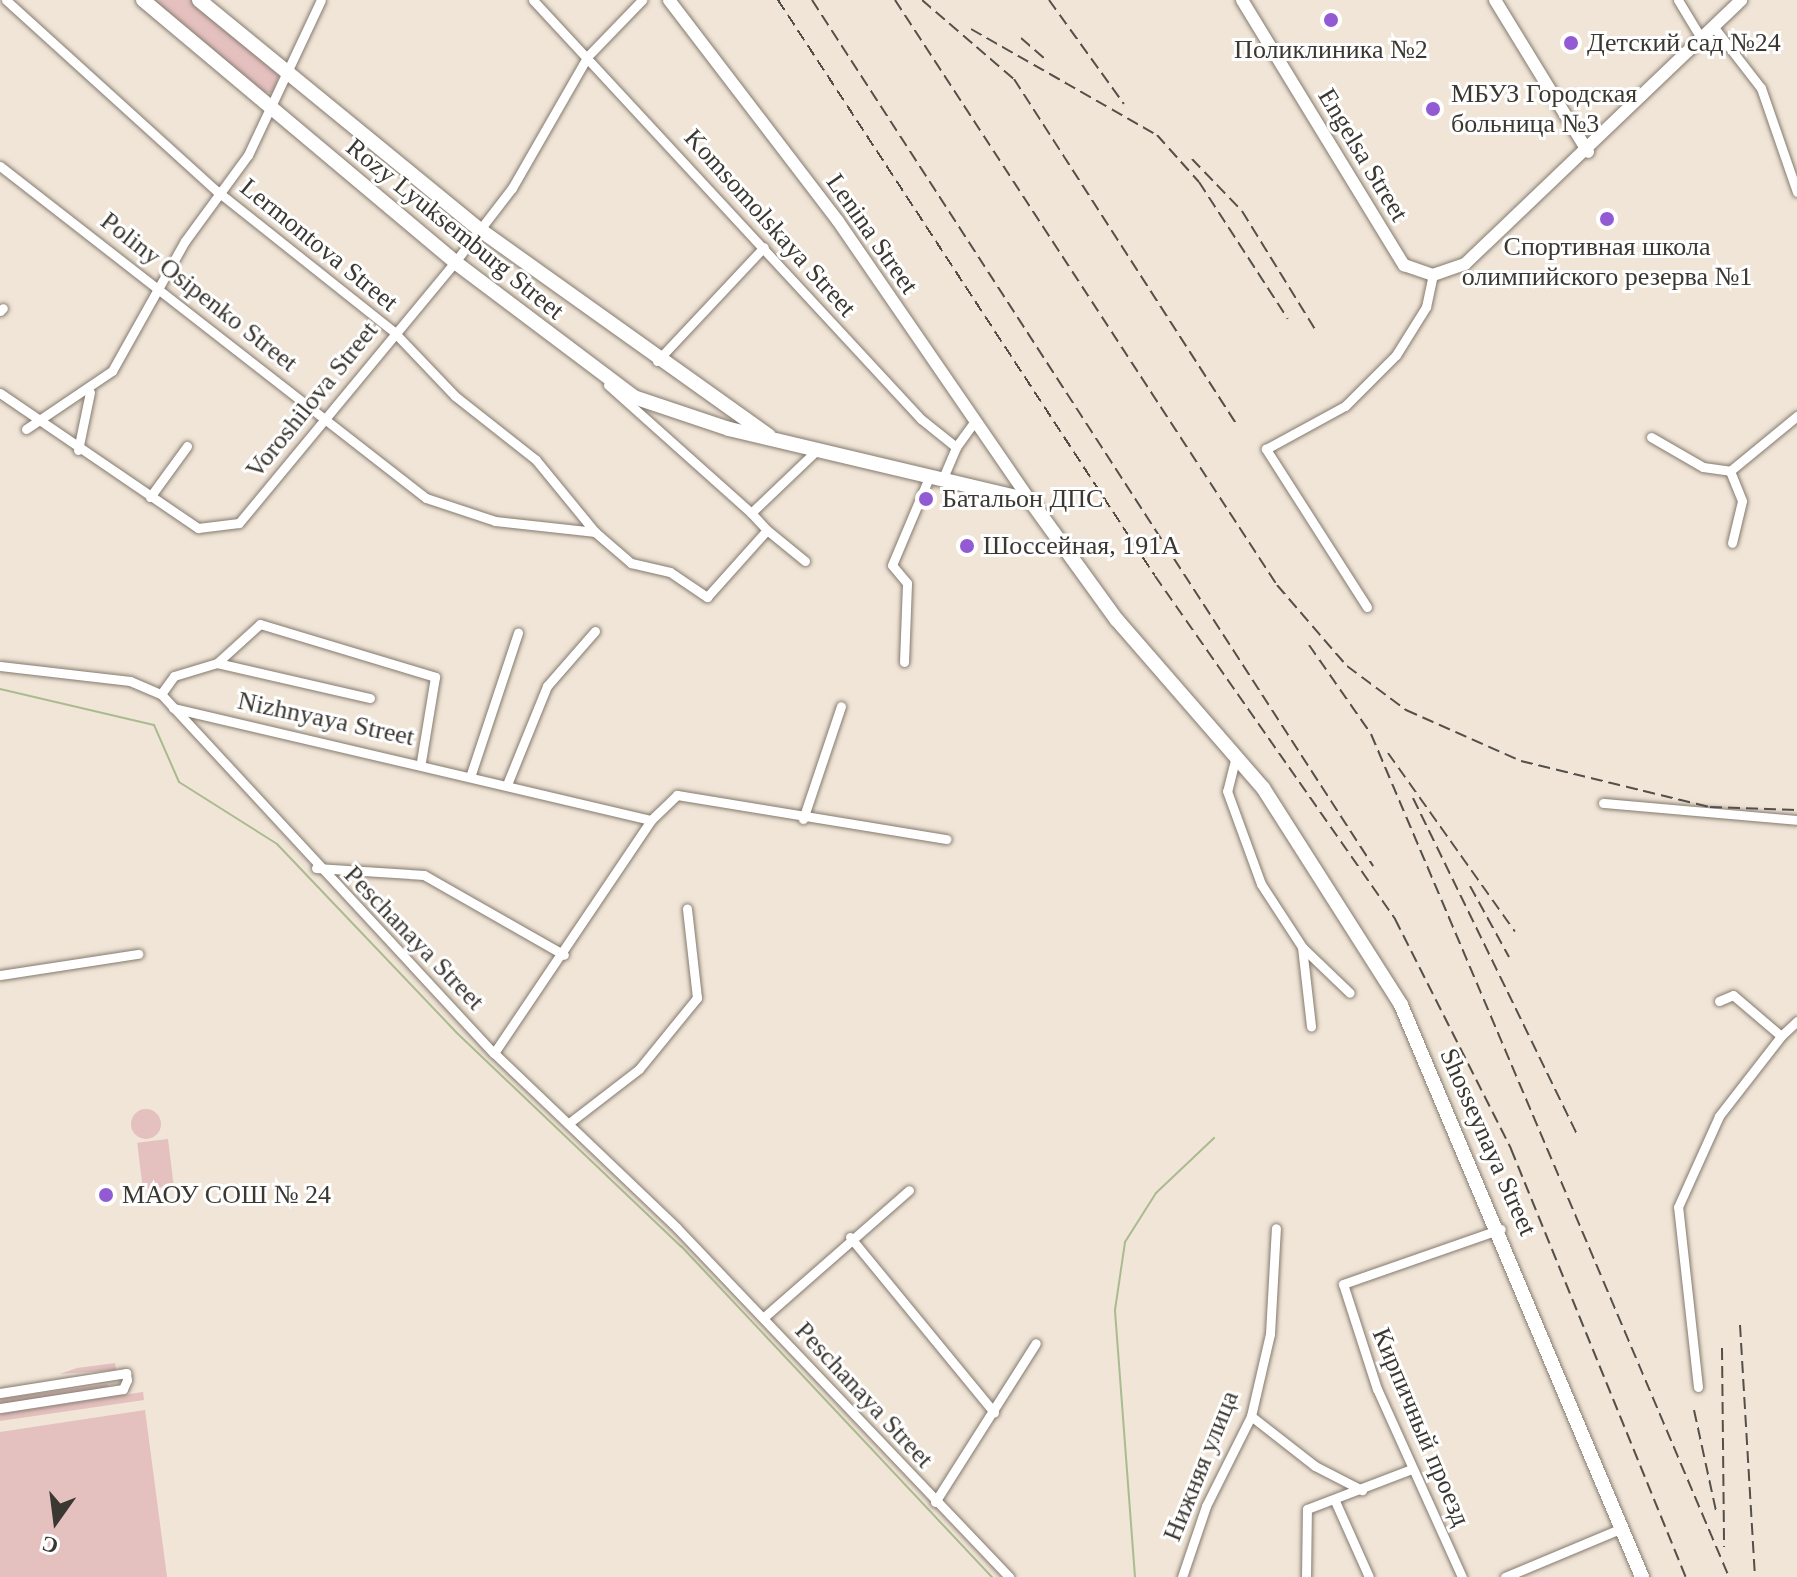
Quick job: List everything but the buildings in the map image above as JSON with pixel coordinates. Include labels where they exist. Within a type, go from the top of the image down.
[{"type":"main road","name":"Rozy Lyuksemburg Street","points":[[143,0],[455,262],[588,367],[663,410],[1030,500]]},
{"type":"main road","name":"Rozy Lyuksemburg Street","points":[[199,0],[286,76],[479,229],[657,361],[769,436]]},
{"type":"main road","name":"Shosseynaya Street","points":[[1030,500],[1117,620],[1236,756],[1401,1005],[1501,1229],[1642,1577]]},
{"type":"street","name":"Lermontova Street","points":[[6,0],[217,191],[394,332],[455,396],[536,460],[595,532],[631,563],[670,572],[707,597],[767,530]]},
{"type":"street","points":[[26,429],[35,420],[90,392],[112,371],[157,288],[272,110],[321,0]]},
{"type":"street","name":"Komsomolskaya Street","points":[[533,0],[764,247],[860,357],[956,447]]},
{"type":"street","name":"Voroshilova Street","points":[[150,497],[198,528],[239,523],[322,416],[455,262],[588,56],[642,0]]},
{"type":"street","name":"Lenina Street","points":[[669,0],[838,221],[1030,500]]},
{"type":"street","name":"Engelsa Street","points":[[1242,0],[1404,265],[1433,275]]},
{"type":"street","points":[[1495,0],[1588,152]]},
{"type":"street","points":[[1678,0],[1701,38]]},
{"type":"street","points":[[1367,607],[1270,445],[1317,426],[1396,355],[1426,307],[1433,275],[1465,264],[1716,30],[1741,0]]},
{"type":"street","points":[[1716,30],[1761,88],[1797,192]]},
{"type":"street","name":"Poliny Osipenko Street","points":[[0,166],[426,498],[495,521],[595,532]]},
{"type":"street","points":[[657,361],[764,247]]},
{"type":"street","points":[[588,367],[805,561]]},
{"type":"street","points":[[78,450],[90,392]]},
{"type":"street","points":[[0,393],[150,497],[187,446]]},
{"type":"street","points":[[1651,437],[1703,467],[1730,471],[1797,416]]},
{"type":"street","points":[[904,662],[907,583],[892,565],[936,477],[975,421]]},
{"type":"street","points":[[751,513],[818,449]]},
{"type":"street","points":[[1730,471],[1742,501],[1732,543]]},
{"type":"street","points":[[161,694],[174,676],[217,663],[260,624],[435,677],[421,762]]},
{"type":"street","points":[[508,782],[547,686],[595,631]]},
{"type":"street","points":[[471,774],[518,633]]},
{"type":"street","points":[[217,663],[370,698]]},
{"type":"street","name":"Peschanaya Street","points":[[0,666],[130,681],[161,694],[316,868],[494,1053],[569,1123],[763,1318],[1009,1577]]},
{"type":"street","points":[[803,819],[841,706]]},
{"type":"street","name":"Nizhnyaya Street","points":[[173,708],[508,782],[651,820]]},
{"type":"street","points":[[1236,756],[1227,791],[1261,884],[1302,947],[1350,993]]},
{"type":"street","points":[[494,1053],[564,955],[651,820],[677,795],[803,819],[946,839]]},
{"type":"street","points":[[1603,803],[1797,820]]},
{"type":"street","points":[[316,868],[424,875],[564,955]]},
{"type":"street","points":[[569,1123],[639,1069],[697,998],[687,909]]},
{"type":"street","points":[[1302,947],[1311,1026]]},
{"type":"street","points":[[0,975],[138,954]]},
{"type":"street","points":[[1719,1001],[1733,995],[1781,1036]]},
{"type":"street","points":[[1698,1387],[1680,1195],[1719,1116],[1781,1036],[1797,1021]]},
{"type":"street","name":"Peschanaya Street","points":[[763,1318],[850,1237],[909,1190]]},
{"type":"street","name":"Нижняя улица","points":[[1182,1577],[1206,1506],[1251,1416],[1270,1334],[1276,1228]]},
{"type":"street","name":"Кирпичный проезд","points":[[1462,1577],[1412,1469],[1343,1293],[1351,1278],[1501,1229]]},
{"type":"street","points":[[850,1237],[994,1412]]},
{"type":"street","name":"Peschanaya Street","points":[[935,1502],[1036,1343]]},
{"type":"street","points":[[0,1393],[126,1373],[127,1380],[123,1389],[0,1408]]},
{"type":"street","points":[[1251,1416],[1315,1466],[1362,1490]]},
{"type":"street","points":[[1306,1577],[1307,1509],[1335,1501],[1412,1469]]},
{"type":"street","points":[[1335,1501],[1369,1577]]},
{"type":"street","points":[[1505,1577],[1622,1528]]},
{"type":"shaded area","points":[[152,0],[193,0],[279,74],[274,93],[259,92]]},
{"type":"shaded area","points":[[146,1109],[152,1110],[160,1118],[160,1130],[152,1138],[146,1139],[140,1138],[132,1130],[131,1124],[132,1118],[140,1110]]},
{"type":"shaded area","points":[[168,1139],[174,1186],[143,1189],[137,1143]]},
{"type":"shaded area","points":[[115,1363],[116,1370],[60,1374],[77,1368]]},
{"type":"shaded area","points":[[107,1384],[108,1387],[0,1404],[0,1399]]},
{"type":"shaded area","points":[[143,1392],[144,1400],[0,1421],[0,1414]]},
{"type":"shaded area","points":[[145,1410],[167,1577],[0,1577],[0,1432]]},
{"type":"waterway","points":[[0,689],[154,725],[179,782],[277,844],[458,1034],[681,1246],[992,1577]]},
{"type":"waterway","points":[[1135,1577],[1115,1310],[1125,1242],[1156,1193],[1214,1138]]},
{"type":"railway","points":[[778,0],[1155,576],[1395,919],[1511,1149],[1686,1577]]},
{"type":"railway","points":[[812,0],[1373,866]]},
{"type":"railway","points":[[895,0],[1277,585],[1347,666],[1406,710],[1521,761],[1710,807],[1797,810]]},
{"type":"railway","points":[[922,0],[1014,79],[1236,424]]},
{"type":"railway","points":[[1049,0],[1124,104]]},
{"type":"railway","points":[[971,29],[1157,135],[1199,182],[1288,319]]},
{"type":"railway","points":[[1021,38],[1046,60]]},
{"type":"railway","points":[[1192,159],[1242,211],[1316,331]]},
{"type":"railway","points":[[1309,645],[1371,734],[1729,1577]]},
{"type":"railway","points":[[1388,753],[1515,932]]},
{"type":"railway","points":[[1413,798],[1578,1137]]},
{"type":"railway","points":[[1470,886],[1509,957]]},
{"type":"railway","points":[[1740,1325],[1755,1577]]},
{"type":"railway","points":[[1722,1348],[1724,1547]]},
{"type":"railway","points":[[1694,1410],[1716,1511]]},
{"type":"place","name":"Поликлиника №2","points":[[1331,20]]},
{"type":"place","name":"Детский сад №24","points":[[1571,43]]},
{"type":"place","name":"МБУЗ Городская больница №3","points":[[1433,109]]},
{"type":"place","name":"Спортивная школа олимпийского резерва №1","points":[[1607,219]]},
{"type":"place","name":"Батальон ДПС","points":[[926,499]]},
{"type":"place","name":"Шоссейная, 191А","points":[[967,546]]},
{"type":"place","name":"МАОУ СОШ № 24","points":[[106,1195]]}]
